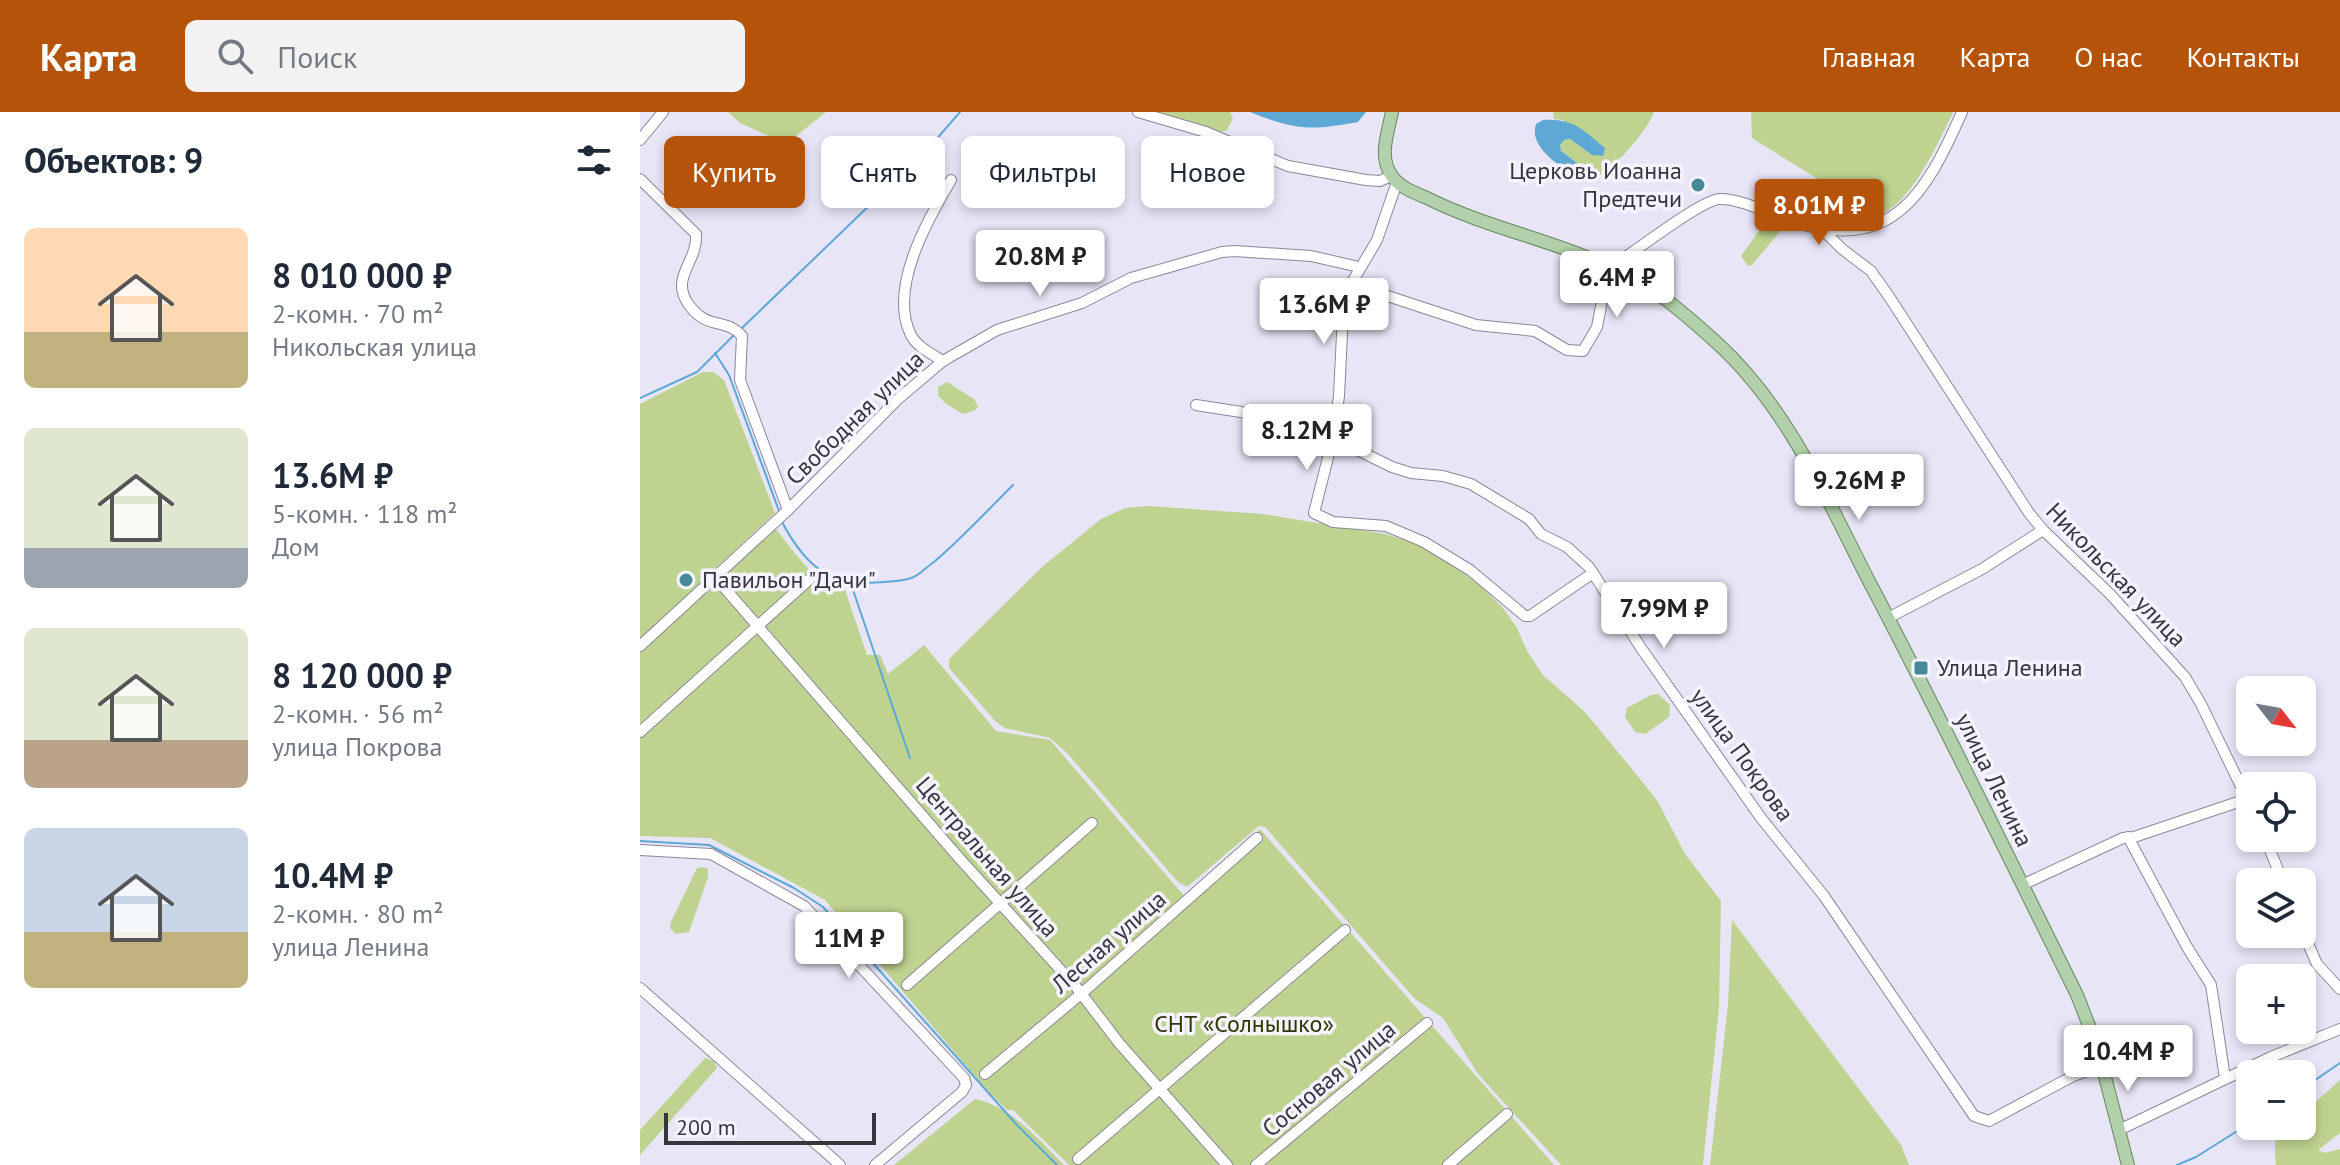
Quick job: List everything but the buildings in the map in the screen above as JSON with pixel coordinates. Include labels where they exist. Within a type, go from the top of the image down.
[{"type":"main road","points":[[1392,112],[1384,157],[1394,179]]},
{"type":"main road","name":"улица Ленина","points":[[1394,179],[1461,214],[1615,268],[1658,294],[1747,374],[1793,437],[1888,618],[2077,995],[2103,1065],[2128,1165]]},
{"type":"street","points":[[640,140],[663,112]]},
{"type":"street","points":[[1138,112],[1206,132],[1288,166],[1366,180],[1394,179],[1377,240],[1351,284],[1343,313],[1339,396],[1333,438],[1314,513],[1333,522],[1386,526],[1424,542],[1470,570],[1525,616],[1530,616],[1593,573]]},
{"type":"street","points":[[1351,284],[1476,325],[1535,331],[1554,343],[1583,351],[1597,327],[1602,301],[1615,268],[1712,200],[1734,201],[1824,231],[1874,227],[1896,215],[1912,199],[1962,112]]},
{"type":"street","points":[[640,179],[696,234],[697,245],[682,275],[684,298],[702,320],[733,327],[742,336],[740,380],[788,510]]},
{"type":"street","points":[[943,361],[910,334],[905,307],[909,268],[921,237],[951,180]]},
{"type":"street","name":"Никольская улица","points":[[1824,231],[1871,271],[2014,491],[2043,530],[2110,594],[2185,677],[2236,775]]},
{"type":"street","name":"Свободная улица","points":[[640,646],[788,510],[898,399],[943,361],[997,330],[1082,303],[1131,278],[1222,252],[1311,256],[1359,267]]},
{"type":"street","name":"улица Покрова","points":[[1196,405],[1241,412],[1333,438],[1392,467],[1411,473],[1443,476],[1484,490],[1529,519],[1541,534],[1567,547],[1593,573],[1641,648],[1761,818],[1824,896],[1970,1110],[1980,1120],[1989,1121],[2073,1076],[2103,1065]]},
{"type":"street","points":[[1888,618],[1982,569],[2043,530]]},
{"type":"street","name":"Центральная улица","points":[[715,577],[1227,1165]]},
{"type":"street","points":[[640,732],[812,577]]},
{"type":"street","points":[[2022,885],[2128,837],[2236,806]]},
{"type":"street","points":[[907,985],[1092,823]]},
{"type":"street","points":[[2128,837],[2211,985],[2225,1078]]},
{"type":"street","name":"Лесная улица","points":[[985,1074],[1081,994],[1257,838]]},
{"type":"street","points":[[640,850],[711,854],[804,906],[964,1078],[966,1085],[962,1092],[875,1165]]},
{"type":"street","points":[[1078,1159],[1345,930]]},
{"type":"street","points":[[2309,948],[2340,989]]},
{"type":"street","points":[[640,988],[840,1165]]},
{"type":"street","name":"Сосновая улица","points":[[1256,1165],[1427,1023]]},
{"type":"street","points":[[2119,1130],[2225,1078],[2340,1029]]},
{"type":"street","points":[[1448,1165],[1507,1114]]},
{"type":"green space","points":[[728,112],[826,112],[796,136],[768,136],[740,123]]},
{"type":"green space","points":[[1156,112],[1230,112],[1233,118],[1227,130],[1221,132]]},
{"type":"green space","points":[[1553,112],[1654,112],[1626,152],[1597,177],[1588,180],[1573,172],[1577,168],[1574,161],[1561,151],[1560,145],[1570,139],[1592,155],[1563,120],[1554,119]]},
{"type":"green space","points":[[1751,112],[1953,112],[1912,186],[1889,210],[1877,216],[1752,138]]},
{"type":"green space","points":[[1772,219],[1784,223],[1784,227],[1748,266],[1741,256]]},
{"type":"green space","points":[[703,372],[713,372],[724,380],[775,513],[640,639],[640,404]]},
{"type":"green space","points":[[947,382],[974,399],[978,406],[976,410],[963,414],[945,403],[938,395],[938,387]]},
{"type":"green space","points":[[1148,506],[1263,514],[1386,534],[1423,546],[1444,559],[1480,585],[1503,608],[1543,675],[1585,712],[1658,802],[1685,854],[1721,901],[1719,1007],[1703,1165],[1561,1165],[1478,1074],[1443,1018],[1415,999],[1265,827],[1259,826],[1187,887],[1178,882],[1067,753],[1050,738],[1005,728],[996,722],[949,668],[949,659],[1042,567],[1101,519],[1125,508]]},
{"type":"green space","name":"СНТ «Солнышко»","points":[[775,528],[814,574],[834,586],[844,587],[867,655],[880,655],[888,674],[924,645],[996,731],[1050,740],[1185,897],[1260,829],[1554,1165],[1069,1165],[1013,1110],[1007,1110],[984,1087],[825,900],[710,838],[640,836],[640,652]]},
{"type":"green space","points":[[1658,694],[1670,705],[1669,717],[1645,734],[1635,732],[1625,717],[1627,708]]},
{"type":"green space","points":[[697,868],[708,869],[708,877],[689,932],[676,934],[670,928],[671,922]]},
{"type":"green space","points":[[1732,920],[1901,1145],[1909,1165],[1710,1165],[1728,1004]]},
{"type":"green space","points":[[705,1058],[714,1061],[717,1068],[640,1155],[640,1130]]},
{"type":"green space","points":[[2340,1080],[2340,1133],[2318,1150],[2325,1153],[2340,1149],[2340,1165],[2276,1165],[2276,1140],[2316,1140],[2316,1101]]},
{"type":"green space","points":[[975,1099],[1012,1116],[1064,1165],[894,1165]]},
{"type":"water","points":[[1250,112],[1366,112],[1358,122],[1315,128],[1291,125]]},
{"type":"water","points":[[1543,120],[1577,126],[1605,148],[1603,156],[1592,155],[1570,139],[1564,140],[1560,145],[1561,151],[1577,163],[1573,172],[1569,171],[1539,145],[1536,124]]},
{"type":"waterway","points":[[742,328],[927,150],[960,112]]},
{"type":"waterway","points":[[640,398],[697,372],[734,335]]},
{"type":"waterway","points":[[715,353],[729,375],[779,511]]},
{"type":"waterway","points":[[782,522],[801,552],[822,572],[835,578],[865,583],[903,580],[914,577],[934,562],[1013,485]]},
{"type":"waterway","points":[[850,581],[910,758]]},
{"type":"waterway","points":[[640,841],[709,845],[794,888],[823,907],[1017,1125],[1057,1165]]},
{"type":"waterway","points":[[2316,1079],[2340,1063]]},
{"type":"waterway","points":[[2177,1165],[2236,1132]]},
{"type":"place","name":"Церковь Иоанна Предтечи","points":[[1698,185]]},
{"type":"place","name":"Павильон \"Дачи\"","points":[[686,580]]},
{"type":"place","name":"Улица Ленина","points":[[1921,668]]}]
